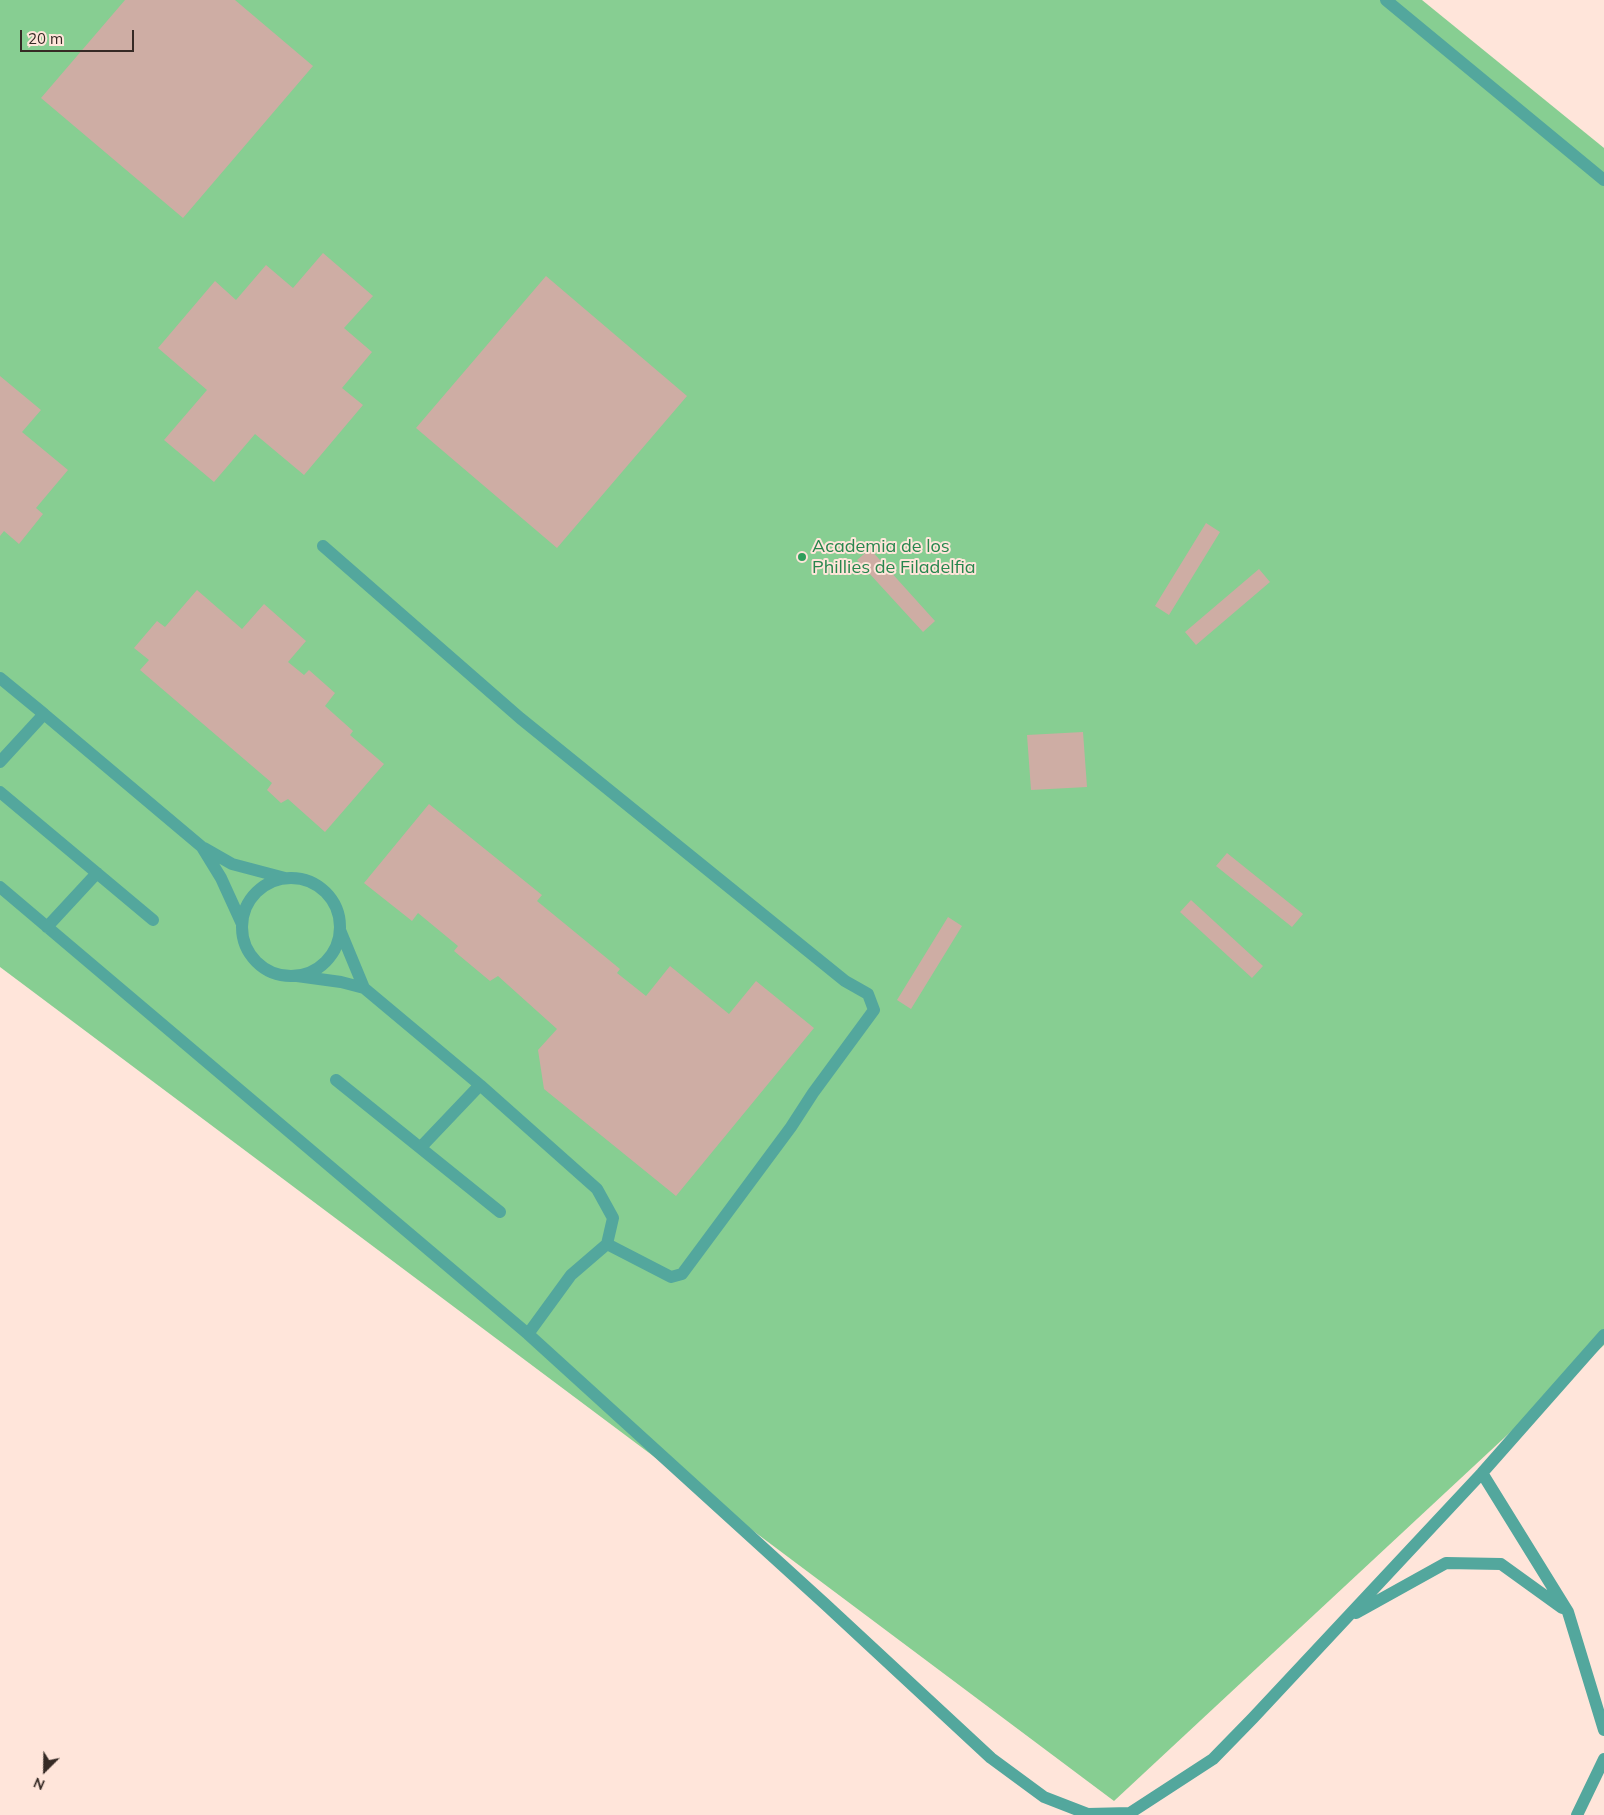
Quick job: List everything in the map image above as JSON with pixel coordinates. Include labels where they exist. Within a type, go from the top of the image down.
[{"type":"lane","points":[[1386,0],[1604,180]]},
{"type":"lane","points":[[323,546],[520,718],[845,981],[868,994],[874,1010],[813,1093],[791,1128],[682,1274],[671,1277],[608,1244]]},
{"type":"lane","points":[[0,678],[202,847],[232,864],[285,878],[302,880],[318,886],[330,898],[338,913],[340,930],[364,988]]},
{"type":"lane","points":[[0,762],[44,714]]},
{"type":"lane","points":[[0,792],[153,920]]},
{"type":"lane","points":[[202,847],[221,878],[242,924]]},
{"type":"lane","points":[[47,927],[97,874]]},
{"type":"lane","points":[[285,878],[268,884],[255,894],[245,908],[242,924],[244,942],[252,957],[264,968],[280,975],[341,982],[364,988],[480,1085],[598,1189],[613,1218],[608,1244],[571,1275],[528,1334]]},
{"type":"lane","points":[[0,887],[528,1334],[991,1758],[1044,1797],[1088,1814],[1130,1813],[1213,1759],[1482,1473],[1604,1336]]},
{"type":"lane","points":[[297,976],[313,971],[327,961],[336,947],[340,930]]},
{"type":"lane","points":[[336,1080],[500,1212]]},
{"type":"lane","points":[[420,1147],[480,1085]]},
{"type":"lane","points":[[1482,1473],[1568,1612],[1604,1730]]},
{"type":"lane","points":[[1344,1619],[1446,1563],[1501,1564],[1568,1612]]},
{"type":"lane","points":[[1577,1815],[1604,1759]]},
{"type":"green space","name":"Academia de los Phillies de Filadelfia","points":[[0,0],[1422,0],[1604,148],[1604,1345],[1114,1801],[0,967]]},
{"type":"building","points":[[125,0],[235,0],[313,66],[183,218],[41,98]]},
{"type":"building","points":[[323,253],[373,296],[344,328],[372,352],[342,388],[363,405],[304,475],[255,434],[214,482],[164,440],[207,390],[158,348],[215,281],[236,300],[266,265],[293,288]]},
{"type":"building","points":[[546,276],[687,396],[557,548],[416,428]]},
{"type":"building","points":[[0,376],[41,410],[22,432],[68,470],[36,508],[43,514],[19,544],[4,531],[0,536]]},
{"type":"building","points":[[1206,523],[1220,532],[1169,615],[1155,606]]},
{"type":"building","points":[[870,549],[935,621],[923,632],[857,560]]},
{"type":"building","points":[[1259,569],[1270,582],[1196,645],[1185,632]]},
{"type":"building","points":[[197,590],[242,629],[264,604],[306,641],[288,662],[304,675],[309,670],[335,693],[325,706],[353,731],[350,735],[384,764],[325,832],[288,799],[281,803],[267,790],[272,783],[140,670],[149,660],[134,648],[157,621],[165,627]]},
{"type":"building","points":[[1083,732],[1087,787],[1031,790],[1027,735]]},
{"type":"building","points":[[429,804],[542,895],[537,901],[620,969],[617,973],[646,996],[670,966],[729,1014],[756,981],[814,1028],[676,1196],[544,1089],[538,1050],[557,1029],[498,976],[490,981],[454,951],[458,946],[418,913],[412,921],[364,883]]},
{"type":"building","points":[[1227,853],[1303,914],[1292,927],[1216,866]]},
{"type":"building","points":[[1191,900],[1263,966],[1252,978],[1180,912]]},
{"type":"building","points":[[948,917],[962,926],[911,1009],[897,1000]]},
{"type":"place","name":"Academia de los Phillies de Filadelfia","points":[[802,557]]}]
